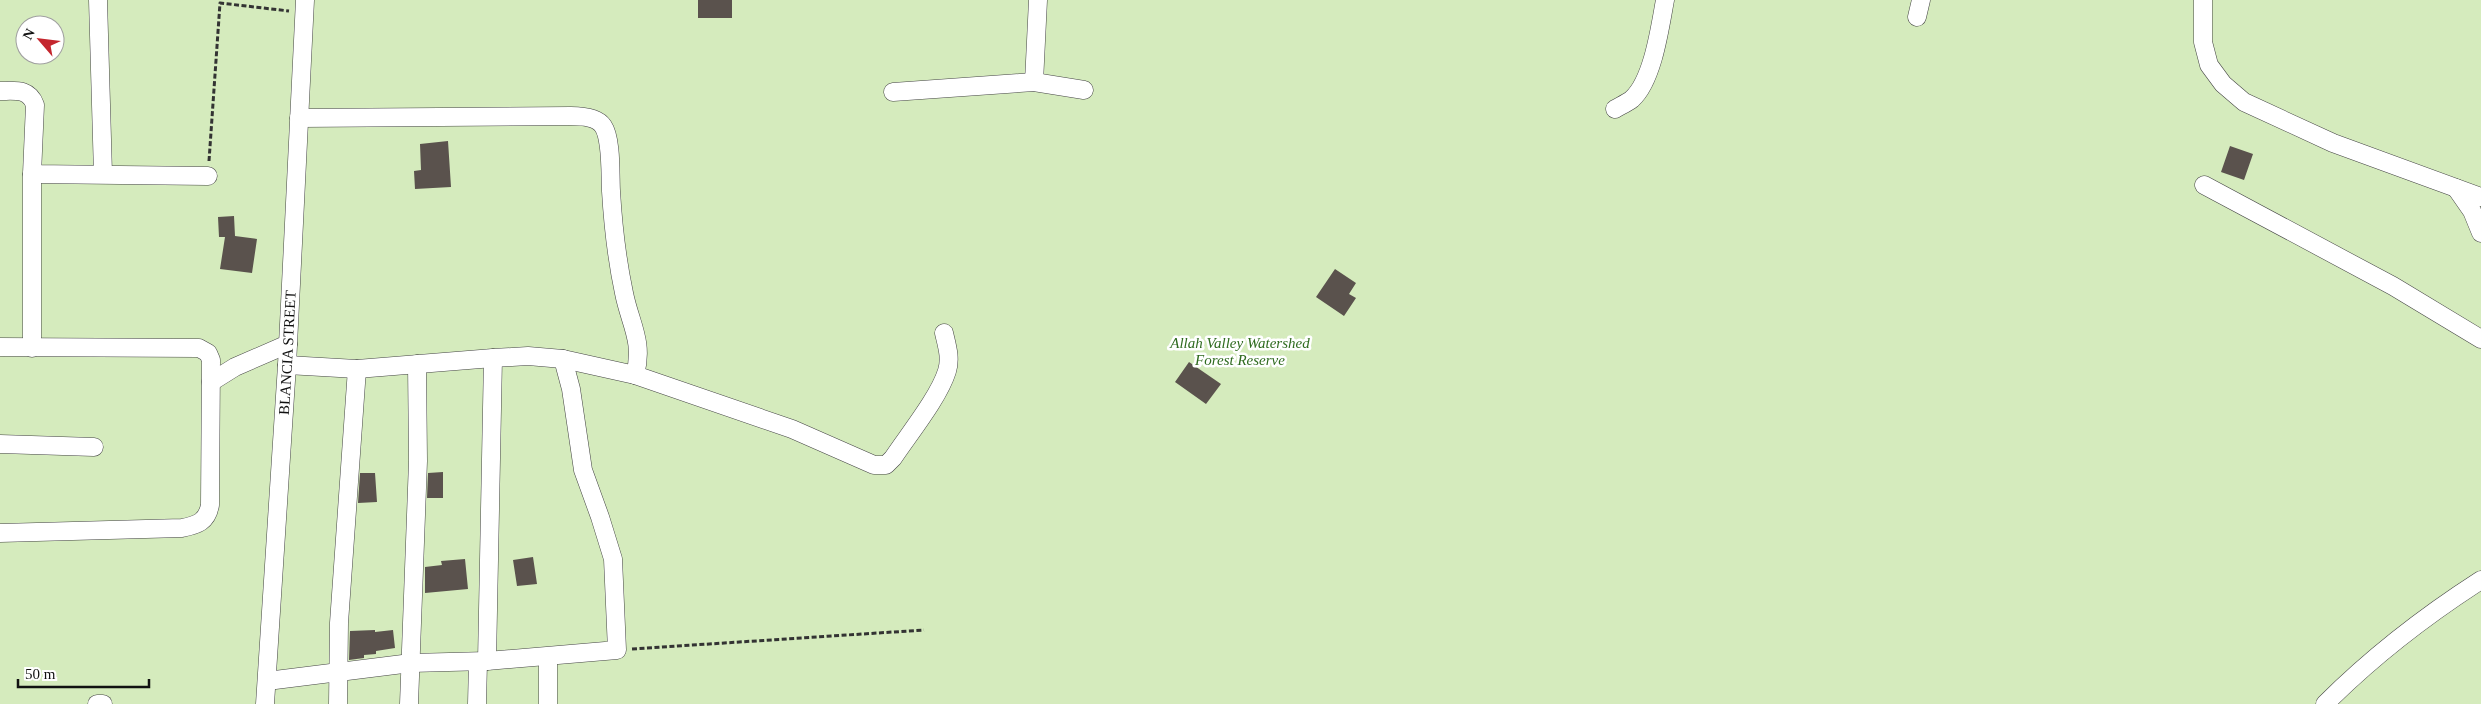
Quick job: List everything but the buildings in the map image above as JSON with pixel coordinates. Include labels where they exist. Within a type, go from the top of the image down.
[{"type":"street","points":[[98,0],[103,174]]},
{"type":"street","points":[[1034,82],[1038,0]]},
{"type":"street","points":[[1615,109],[1632,99],[1643,84],[1653,55],[1665,0]]},
{"type":"street","points":[[2202,0],[2203,42],[2209,65],[2223,84],[2244,102],[2333,143],[2481,197]]},
{"type":"street","name":"BLANCIA STREET","points":[[265,704],[287,364],[305,6]]},
{"type":"street","points":[[893,92],[1034,82],[1084,90]]},
{"type":"street","points":[[0,91],[23,91],[33,99],[35,105],[32,174],[32,348]]},
{"type":"street","points":[[299,118],[571,116],[595,120],[603,126],[607,139],[617,250],[624,295],[639,344],[635,374]]},
{"type":"street","points":[[32,174],[208,176]]},
{"type":"street","points":[[2204,185],[2480,334]]},
{"type":"street","points":[[2456,188],[2472,211],[2481,233]]},
{"type":"street","points":[[287,364],[357,370],[528,356],[564,359],[635,374],[792,429],[874,465],[886,465],[931,401],[947,371],[949,353],[944,333]]},
{"type":"street","points":[[211,382],[235,367],[288,344]]},
{"type":"street","points":[[0,347],[199,348],[208,353],[211,360],[210,505],[204,520],[198,524],[182,528],[0,533]]},
{"type":"street","points":[[477,704],[482,661],[493,358]]},
{"type":"street","points":[[267,681],[411,663],[548,657],[617,650],[613,559],[600,517],[582,470],[571,389],[564,359]]},
{"type":"street","points":[[409,704],[418,470],[417,364]]},
{"type":"street","points":[[338,704],[339,623],[357,370]]},
{"type":"street","points":[[0,444],[94,447]]},
{"type":"street","points":[[2325,704],[2352,678],[2438,608],[2481,580]]},
{"type":"street","points":[[548,657],[548,704]]},
{"type":"street","points":[[96,704],[103,704]]},
{"type":"path","points":[[208,176],[220,1],[305,6]]},
{"type":"path","points":[[617,650],[924,630]]},
{"type":"green space","name":"Allah Valley Watershed Forest Reserve","points":[[0,0],[2481,0],[2481,704],[0,704]]}]
